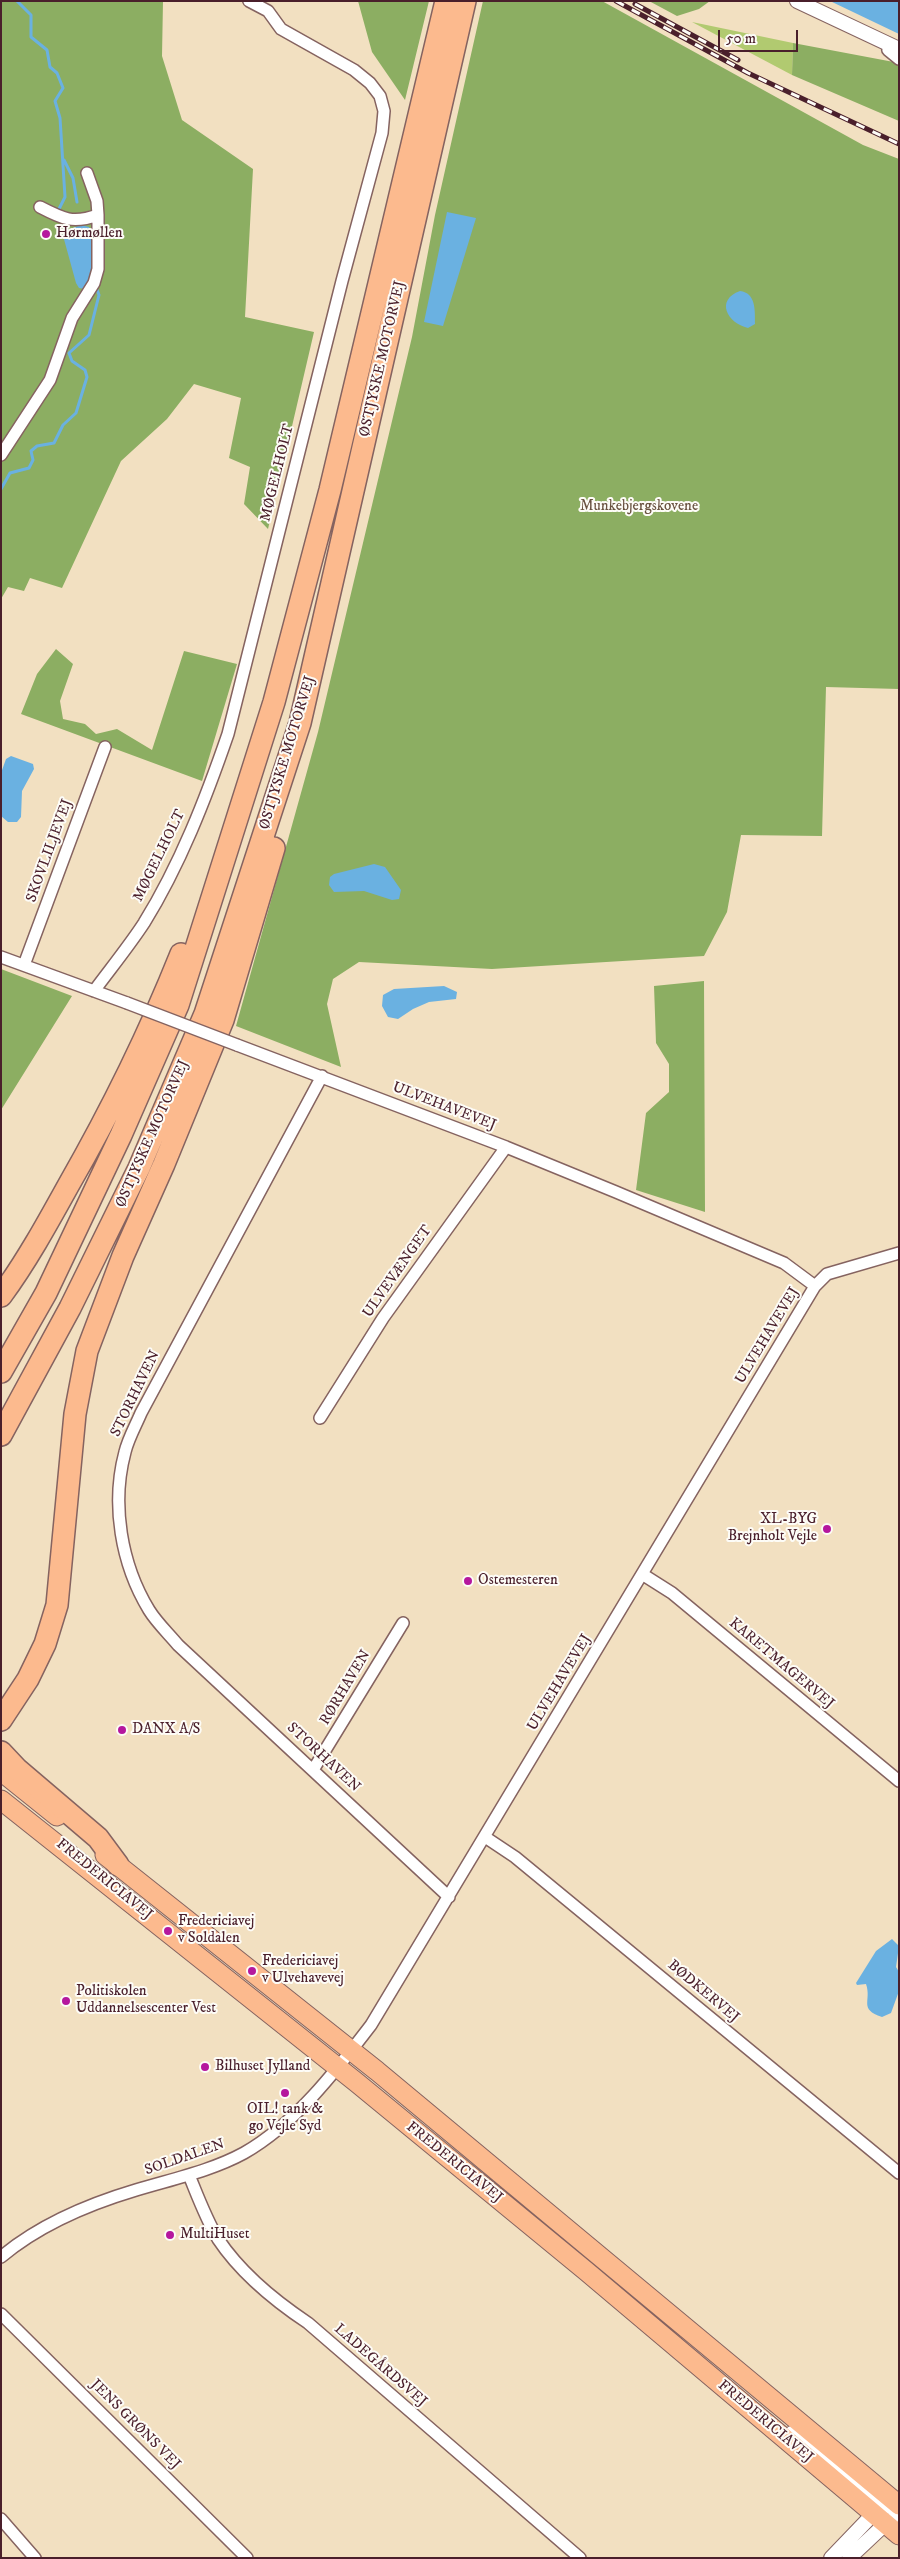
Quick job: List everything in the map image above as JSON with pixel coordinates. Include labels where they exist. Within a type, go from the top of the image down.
[{"type":"highway","name":"ØSTJYSKE MOTORVEJ","points":[[1,1435],[70,1308],[139,1168],[205,1014],[300,723],[430,113],[446,1]]},
{"type":"highway","name":"ØSTJYSKE MOTORVEJ","points":[[1,1372],[59,1266],[121,1135],[178,1005],[274,702],[430,113],[465,1]]},
{"type":"highway","points":[[1,1720],[28,1679],[45,1644],[57,1605],[75,1414],[87,1351],[123,1256],[224,1020],[301,747],[300,723]]},
{"type":"highway","points":[[1,1296],[40,1237],[145,1040],[206,887],[234,827]]},
{"type":"highway","points":[[1,1752],[17,1769],[98,1838],[118,1865]]},
{"type":"main road","name":"FREDERICIAVEJ","points":[[1,1771],[351,2050],[491,2165],[893,2511]]},
{"type":"main road","name":"FREDERICIAVEJ","points":[[1,1800],[337,2067],[579,2265],[756,2415],[893,2511]]},
{"type":"main road","points":[[99,1877],[134,1894],[335,2051],[351,2050]]},
{"type":"main road","points":[[337,2067],[354,2064],[491,2165]]},
{"type":"street","name":"MØGELHOLT","points":[[94,991],[144,922],[172,871],[210,786],[228,734],[342,281],[382,133],[382,104],[380,96],[370,83],[354,70],[280,29],[268,11],[249,1]]},
{"type":"street","points":[[798,1],[894,48]]},
{"type":"street","points":[[894,48],[888,50],[899,59]]},
{"type":"street","points":[[1,455],[50,380],[72,318],[94,283],[98,269],[98,214],[97,201],[87,173]]},
{"type":"street","points":[[40,207],[64,220],[84,220],[98,214]]},
{"type":"street","name":"SKOVLILJEVEJ","points":[[24,965],[105,747]]},
{"type":"street","name":"ULVEHAVEVEJ","points":[[1,957],[506,1146],[784,1263],[815,1286],[449,1897],[371,2025],[351,2050]]},
{"type":"street","name":"STORHAVEN","points":[[322,1076],[141,1413],[125,1451],[119,1488],[120,1527],[126,1556],[136,1584],[150,1611],[178,1645],[449,1897]]},
{"type":"street","name":"ULVEVÆNGET","points":[[320,1418],[383,1318],[506,1146]]},
{"type":"street","points":[[815,1286],[827,1274],[899,1253]]},
{"type":"street","name":"KARETMAGERVEJ","points":[[642,1574],[672,1593],[899,1781]]},
{"type":"street","name":"RØRHAVEN","points":[[313,1770],[404,1623]]},
{"type":"street","name":"BØDKERVEJ","points":[[485,1837],[522,1862],[899,2173]]},
{"type":"street","name":"SOLDALEN","points":[[1,2257],[48,2226],[79,2211],[134,2190],[189,2175],[242,2154],[277,2132],[351,2050]]},
{"type":"street","name":"LADEGÅRDSVEJ","points":[[189,2175],[205,2215],[218,2239],[238,2263],[286,2308],[308,2323],[580,2558]]},
{"type":"street","name":"JENS GRØNS VEJ","points":[[1,2314],[247,2558]]},
{"type":"street","points":[[831,2558],[893,2511]]},
{"type":"street","points":[[849,2558],[893,2511]]},
{"type":"street","points":[[1,2519],[35,2558]]},
{"type":"green space","points":[[1,1],[163,1],[162,56],[182,120],[253,169],[245,317],[314,332],[268,529],[244,504],[250,467],[229,458],[241,398],[194,384],[167,419],[121,461],[62,588],[30,578],[24,591],[8,587],[1,599]]},
{"type":"green space","points":[[358,1],[429,1],[405,100],[372,52]]},
{"type":"green space","name":"Munkebjergskovene","points":[[483,1],[602,1],[863,145],[899,159],[899,689],[826,687],[822,836],[741,835],[727,912],[704,956],[492,969],[359,962],[333,979],[327,1004],[341,1067],[236,1026],[318,732],[412,337],[435,215]]},
{"type":"green space","points":[[649,1],[710,1],[699,9],[677,16]]},
{"type":"green space","points":[[692,22],[793,43],[792,75]]},
{"type":"green space","points":[[793,43],[899,63],[899,121],[792,75]]},
{"type":"green space","points":[[56,649],[73,664],[60,701],[63,719],[85,724],[96,734],[117,729],[152,750],[184,651],[237,664],[202,781],[21,714],[37,674]]},
{"type":"green space","points":[[1,969],[72,996],[1,1110]]},
{"type":"green space","points":[[704,981],[705,1212],[636,1190],[646,1113],[669,1092],[669,1064],[656,1043],[654,986]]},
{"type":"water","points":[[830,1],[899,1],[899,34]]},
{"type":"water","points":[[447,212],[476,218],[443,326],[424,322]]},
{"type":"water","points":[[81,225],[89,227],[93,240],[93,268],[85,289],[79,288],[76,283],[62,232]]},
{"type":"water","points":[[740,291],[749,295],[754,303],[755,324],[748,328],[734,321],[727,311],[726,305],[728,300],[732,295]]},
{"type":"water","points":[[11,756],[33,764],[34,769],[22,791],[21,817],[17,822],[8,822],[1,816],[1,773],[6,759]]},
{"type":"water","points":[[374,864],[385,867],[401,890],[399,899],[392,900],[364,891],[334,892],[329,885],[330,877],[334,874]]},
{"type":"water","points":[[444,986],[457,992],[456,999],[429,1002],[413,1009],[398,1019],[388,1017],[382,1006],[383,995],[394,989]]},
{"type":"water","points":[[892,1939],[899,1946],[896,1967],[899,1972],[899,1991],[891,2013],[882,2017],[868,2008],[866,1984],[857,1985],[856,1983],[876,1951]]},
{"type":"waterway","points":[[17,1],[31,15],[31,37],[47,50],[50,67],[57,73],[63,88],[55,101],[60,118],[65,197],[59,209]]},
{"type":"waterway","points":[[64,160],[73,178],[77,202]]},
{"type":"waterway","points":[[1,489],[10,473],[29,468],[33,460],[31,451],[37,446],[54,443],[63,425],[76,413],[87,377],[85,370],[72,361],[69,353],[89,335],[99,295],[96,287]]},
{"type":"railway","points":[[616,1],[748,73],[899,144]]},
{"type":"railway","points":[[635,4],[738,60]]},
{"type":"place","name":"Hørmøllen","points":[[46,234]]},
{"type":"place","name":"XL-BYG Brejnholt Vejle","points":[[827,1529]]},
{"type":"place","name":"Ostemesteren","points":[[468,1581]]},
{"type":"place","name":"DANX A/S","points":[[122,1730]]},
{"type":"place","name":"Fredericiavej v Soldalen","points":[[168,1931]]},
{"type":"place","name":"Fredericiavej v Ulvehavevej","points":[[252,1971]]},
{"type":"place","name":"Politiskolen Uddannelsescenter Vest","points":[[66,2001]]},
{"type":"place","name":"Bilhuset Jylland","points":[[205,2067]]},
{"type":"place","name":"OIL! tank & go Vejle Syd","points":[[285,2093]]},
{"type":"place","name":"MultiHuset","points":[[170,2235]]}]
